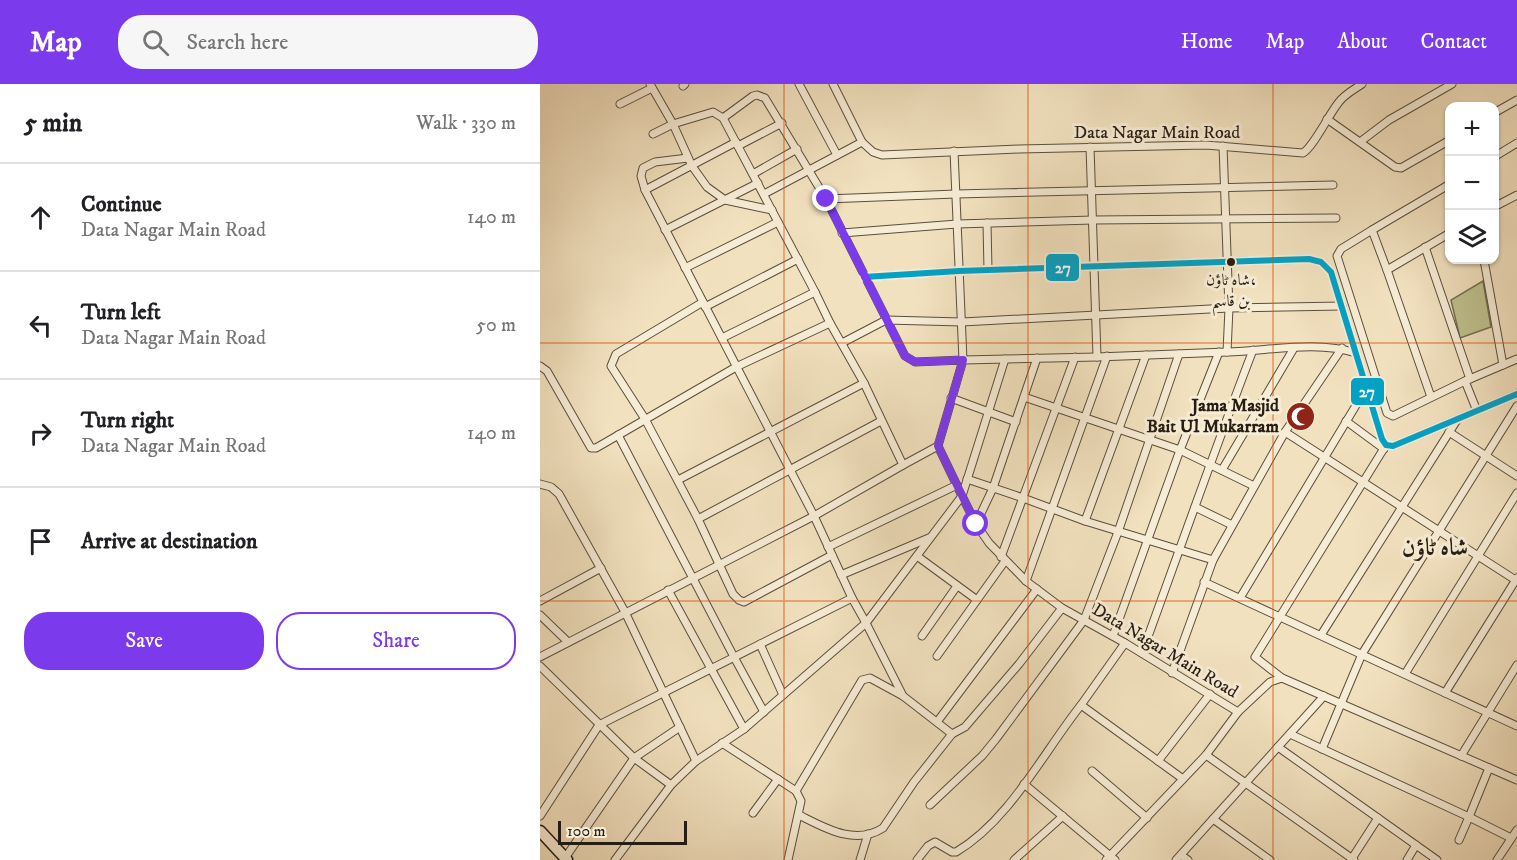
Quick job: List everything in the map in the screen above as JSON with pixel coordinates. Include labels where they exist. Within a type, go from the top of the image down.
[{"type":"street","points":[[799,84],[837,155]]},
{"type":"street","points":[[764,194],[862,142],[833,84]]},
{"type":"street","name":"Data Nagar Main Road","points":[[862,142],[873,152],[882,154],[1090,147],[1223,146],[1303,153],[1310,148],[1315,136],[1341,99],[1362,84]]},
{"type":"street","points":[[1360,142],[1389,120],[1452,84]]},
{"type":"street","points":[[620,104],[651,86],[673,124],[692,166],[707,187],[725,200],[772,210]]},
{"type":"street","points":[[723,118],[757,95],[770,103],[826,199],[901,351],[915,362],[1107,357],[1294,348],[1342,348],[1356,353]]},
{"type":"street","points":[[1499,110],[1517,100]]},
{"type":"street","points":[[652,135],[673,124],[713,112],[723,118],[864,384],[903,465]]},
{"type":"street","points":[[1327,119],[1395,167],[1401,168],[1445,142]]},
{"type":"street","points":[[645,190],[782,123]]},
{"type":"street","points":[[1496,156],[1517,143]]},
{"type":"street","points":[[1223,146],[1229,308],[1227,352]]},
{"type":"street","points":[[1090,147],[1097,357]]},
{"type":"street","points":[[753,174],[797,149]]},
{"type":"street","points":[[540,655],[813,516],[938,446],[963,360],[954,151]]},
{"type":"street","points":[[688,158],[655,162],[644,168],[641,176],[645,190],[903,696]]},
{"type":"street","points":[[665,230],[758,183]]},
{"type":"street","points":[[826,199],[1333,185]]},
{"type":"street","points":[[1445,185],[1341,249],[1337,256],[1387,413],[1393,416],[1517,359]]},
{"type":"street","points":[[1499,205],[1517,197]]},
{"type":"street","points":[[842,233],[987,223],[1336,218]]},
{"type":"street","points":[[685,268],[778,222]]},
{"type":"street","points":[[987,223],[988,270]]},
{"type":"street","points":[[1372,230],[1431,397]]},
{"type":"street","points":[[1386,270],[1445,235]]},
{"type":"street","points":[[1425,247],[1477,411]]},
{"type":"street","points":[[798,259],[704,304],[629,346],[616,354],[612,360],[611,366],[645,419],[678,480],[733,594],[744,602],[830,551],[957,485]]},
{"type":"street","points":[[864,277],[959,271],[1309,259],[1321,262],[1331,273],[1385,447]]},
{"type":"street","points":[[1485,264],[1503,365]]},
{"type":"street","points":[[722,338],[815,291]]},
{"type":"street","points":[[842,343],[886,320],[962,322],[1229,308],[1342,306]]},
{"type":"street","points":[[540,366],[547,371],[591,448],[600,447],[736,367],[830,323]]},
{"type":"street","points":[[1222,470],[1294,348]]},
{"type":"street","points":[[1172,673],[1213,560],[1285,432],[1342,348]]},
{"type":"street","points":[[1142,653],[1209,464],[1253,350]]},
{"type":"street","points":[[1113,636],[1180,450],[1219,352]]},
{"type":"street","points":[[930,806],[982,756],[1084,620],[1118,532],[1179,354]]},
{"type":"street","points":[[1085,521],[1146,355]]},
{"type":"street","points":[[937,656],[1003,559],[1075,357]]},
{"type":"street","points":[[1026,581],[1107,357]]},
{"type":"street","points":[[976,524],[993,488],[1037,358]]},
{"type":"street","points":[[615,860],[671,785],[696,761],[744,729],[866,623],[962,496],[1005,359]]},
{"type":"street","points":[[678,480],[864,384]]},
{"type":"street","points":[[1239,597],[1366,387]]},
{"type":"street","points":[[1346,421],[1385,447],[1394,446],[1517,394]]},
{"type":"street","points":[[1024,397],[1180,450],[1254,486]]},
{"type":"street","points":[[951,398],[1016,422]]},
{"type":"street","points":[[1323,749],[1362,654],[1517,406]]},
{"type":"street","points":[[1321,635],[1457,420]]},
{"type":"street","points":[[698,519],[882,421]]},
{"type":"street","points":[[1285,432],[1516,580],[1445,693]]},
{"type":"street","points":[[1449,432],[1517,476]]},
{"type":"street","points":[[618,435],[764,712]]},
{"type":"street","name":"Data Nagar Main Road","points":[[938,446],[976,524],[1003,559],[1026,581],[1062,608],[1142,653],[1238,712],[1270,682],[1282,678]]},
{"type":"street","points":[[1385,447],[1255,657],[1282,678],[1517,780]]},
{"type":"street","points":[[967,479],[1118,532],[1213,560]]},
{"type":"street","points":[[540,484],[551,487],[559,494],[601,568],[625,612],[696,761]]},
{"type":"street","points":[[1405,674],[1517,493]]},
{"type":"street","points":[[1195,507],[1232,525]]},
{"type":"street","points":[[841,575],[931,537]]},
{"type":"street","points":[[916,556],[977,600]]},
{"type":"street","points":[[540,601],[601,568]]},
{"type":"street","points":[[1204,582],[1517,726]]},
{"type":"street","points":[[922,636],[957,586]]},
{"type":"street","points":[[936,722],[1037,589]]},
{"type":"street","points":[[668,590],[744,729]]},
{"type":"street","points":[[540,816],[599,725],[852,598]]},
{"type":"street","points":[[799,815],[831,832],[850,835],[868,834],[883,828],[914,782],[952,734],[965,727],[1019,664],[1062,608]]},
{"type":"street","points":[[540,615],[568,642]]},
{"type":"street","points":[[917,860],[928,846],[935,842],[952,852],[960,850],[984,832],[1024,784],[1125,643]]},
{"type":"street","points":[[760,644],[783,695]]},
{"type":"street","points":[[1461,756],[1517,664]]},
{"type":"street","points":[[540,666],[634,758],[671,785]]},
{"type":"street","points":[[796,791],[861,680],[870,678],[903,696],[952,734]]},
{"type":"street","points":[[1158,761],[1210,694]]},
{"type":"street","points":[[1188,860],[1178,857],[1324,696]]},
{"type":"street","points":[[1080,705],[1183,779]]},
{"type":"street","points":[[1024,784],[1110,859],[1206,755],[1238,712]]},
{"type":"street","points":[[540,831],[566,859],[634,758],[680,727]]},
{"type":"street","points":[[1290,734],[1511,838]]},
{"type":"street","points":[[722,743],[796,791],[801,801],[788,860]]},
{"type":"street","points":[[1278,747],[1437,860]]},
{"type":"street","points":[[1206,755],[1352,859],[1378,818]]},
{"type":"street","points":[[1459,840],[1489,768]]},
{"type":"street","points":[[1092,771],[1147,818]]},
{"type":"street","points":[[753,813],[777,779]]},
{"type":"street","points":[[1014,860],[1063,816]]},
{"type":"street","points":[[1213,819],[1270,860]]},
{"type":"street","points":[[1497,860],[1517,830]]},
{"type":"street","points":[[860,860],[868,834]]},
{"type":"street","points":[[1407,860],[1416,845]]},
{"type":"green space","points":[[1483,281],[1491,327],[1460,338],[1451,300]]},
{"type":"transit line","name":"27","points":[[864,277],[959,271],[1309,259],[1321,262],[1331,272],[1382,439],[1386,445],[1393,446],[1517,394]]},
{"type":"place","name":"شاہ ٹاؤن، بن قاسم","points":[[1231,262]]},
{"type":"place","name":"Jama Masjid Bait Ul Mukarram","points":[[1300,416]]},
{"type":"district","name":"شاہ ٹاؤن","points":[[1435,548]]},
{"type":"route","points":[[826,199],[905,356],[915,362],[963,360],[938,446],[976,524]]}]
